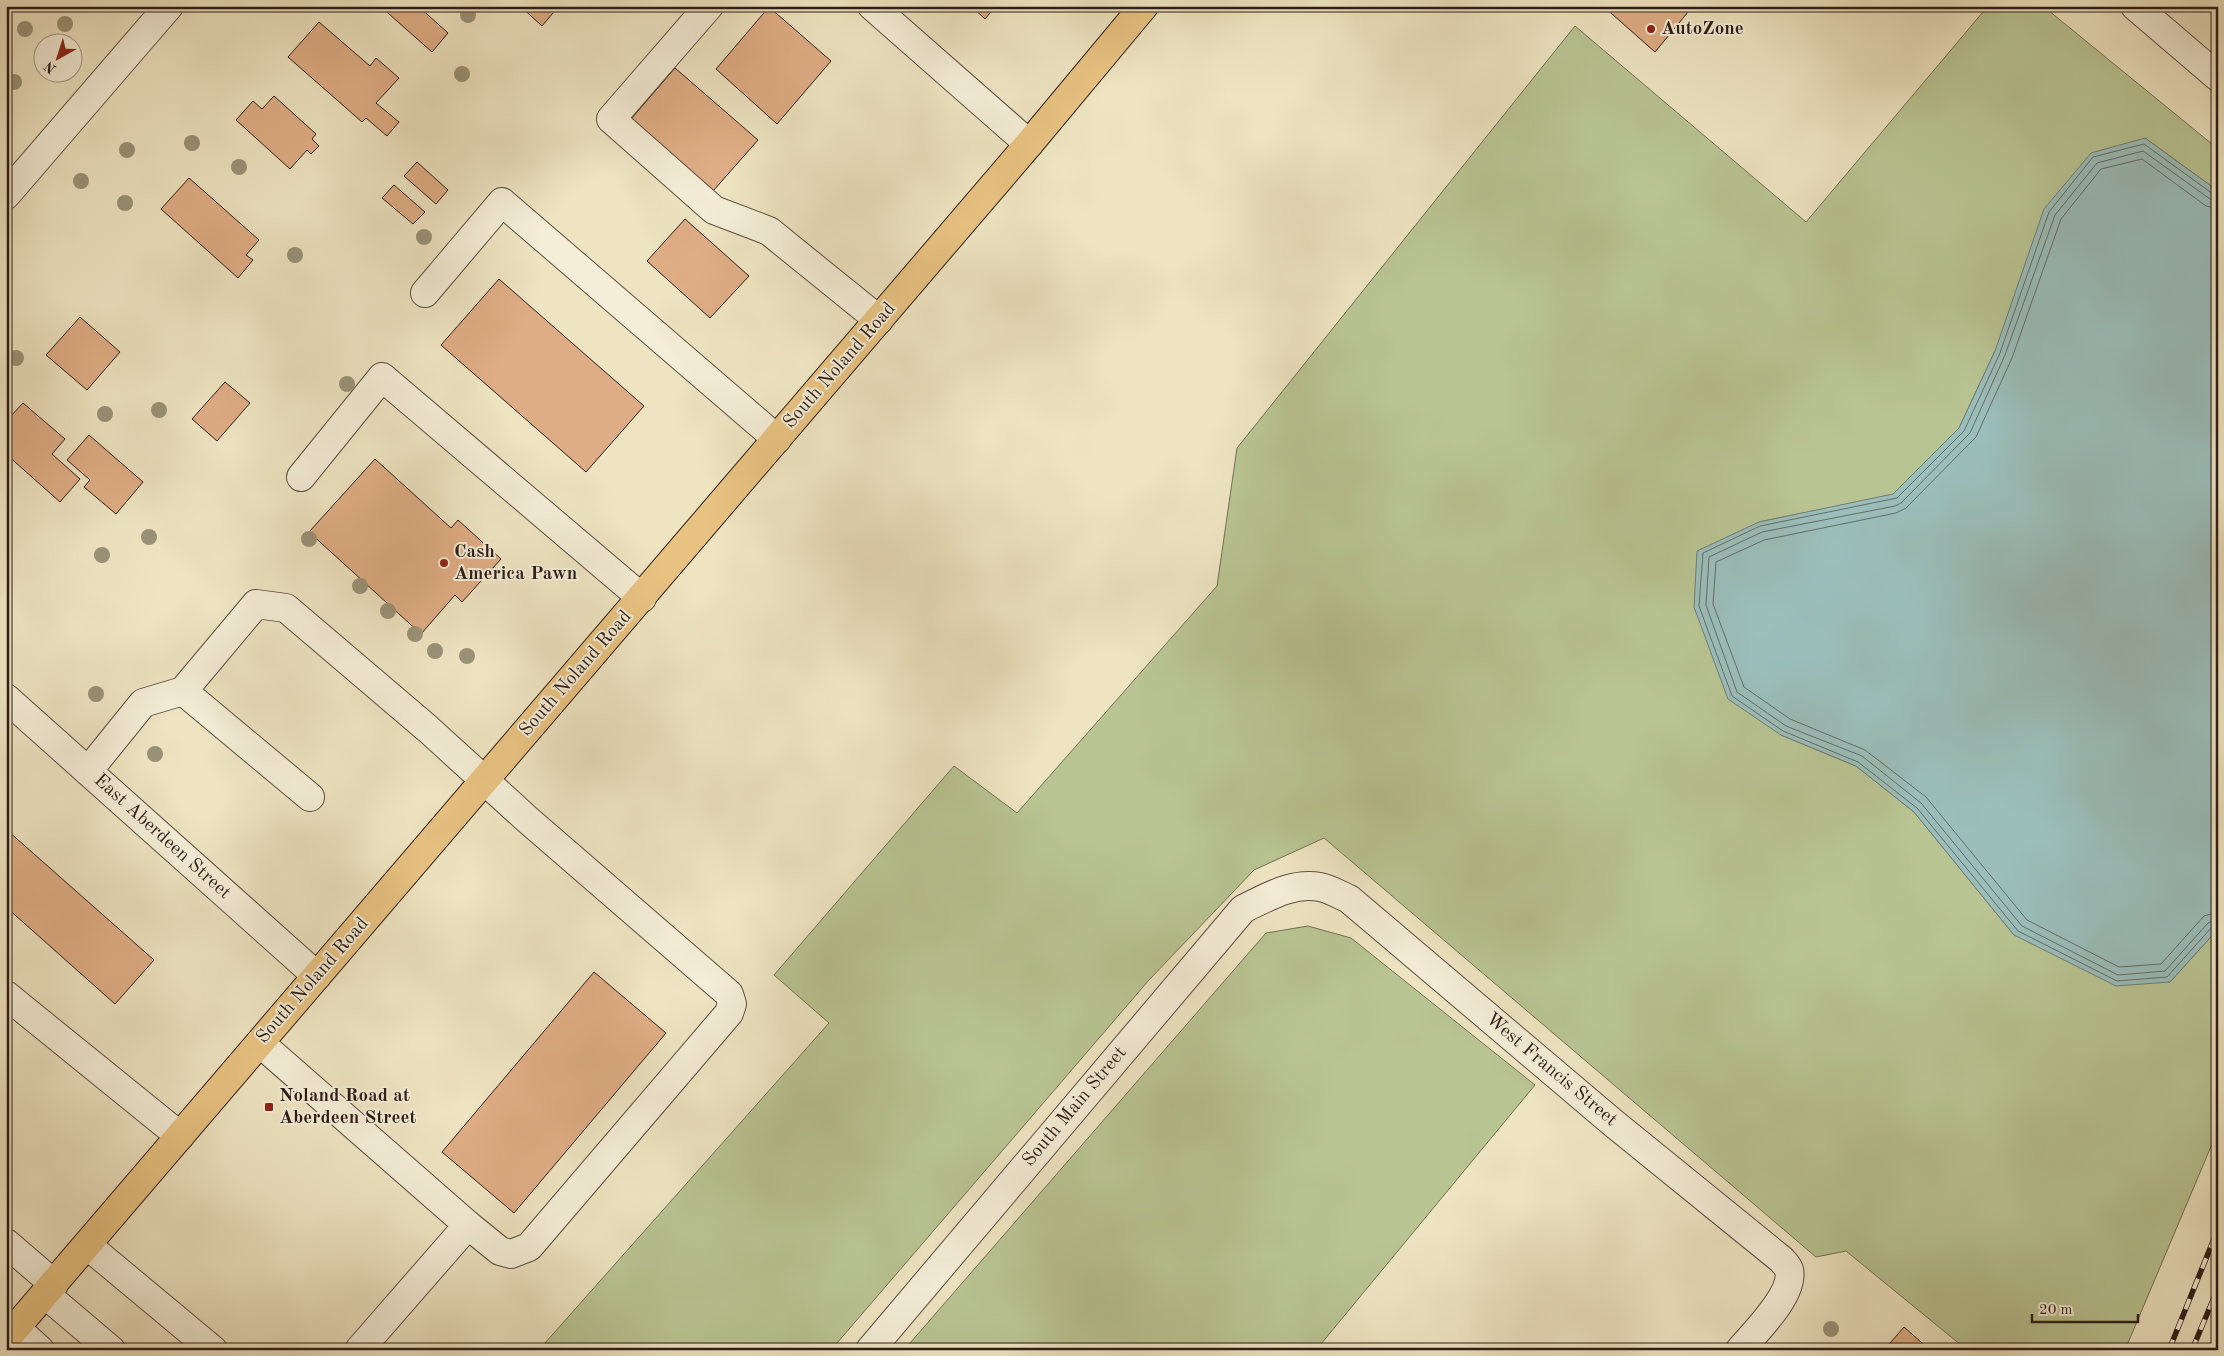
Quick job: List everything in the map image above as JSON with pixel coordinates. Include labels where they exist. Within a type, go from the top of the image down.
[{"type":"main road","name":"South Noland Road","points":[[11,1334],[642,598],[1029,144],[1144,6]]},
{"type":"street","points":[[6,195],[169,6]]},
{"type":"street","points":[[709,6],[611,119],[714,210],[769,231],[879,320]]},
{"type":"street","points":[[872,6],[1029,144]]},
{"type":"street","points":[[2135,6],[2218,77]]},
{"type":"street","points":[[425,293],[502,202],[777,439]]},
{"type":"street","points":[[301,477],[382,377],[642,598]]},
{"type":"street","points":[[88,771],[143,703],[183,691],[256,604],[286,608],[428,729],[484,781],[729,994],[732,1004],[729,1013],[529,1247],[511,1254],[500,1251],[260,1043]]},
{"type":"street","points":[[183,691],[310,797]]},
{"type":"street","name":"East Aberdeen Street","points":[[6,698],[317,976]]},
{"type":"street","name":"West Francis Street","points":[[1296,887],[1321,887],[1349,899],[1612,1122],[1782,1260],[1788,1269],[1789,1280],[1784,1294],[1740,1350]]},
{"type":"street","name":"South Main Street","points":[[870,1350],[1243,909],[1285,889],[1296,887]]},
{"type":"street","points":[[6,995],[180,1136]]},
{"type":"street","points":[[359,1350],[468,1224]]},
{"type":"street","points":[[6,1243],[88,1330],[111,1350]]},
{"type":"street","points":[[88,1245],[213,1350]]},
{"type":"street","points":[[11,1334],[40,1350]]},
{"type":"green space","points":[[1988,6],[2043,6],[2218,149],[2218,191],[2145,138],[1995,351],[1959,428],[1893,495],[1759,522],[1781,735],[1856,766],[1914,812],[2014,935],[2170,982],[2218,929],[2218,1130],[2125,1350],[1967,1350],[1846,1251],[1816,1257],[1324,838],[1254,870],[1149,980],[831,1350],[553,1350],[545,1343],[829,1023],[774,975],[954,766],[1017,813],[1217,586],[1237,448],[1575,26],[1806,222]]},
{"type":"green space","points":[[1308,926],[1351,938],[1535,1085],[1316,1350],[904,1350],[1266,933]]},
{"type":"water","points":[[2145,138],[2218,191],[2218,929],[2170,982],[2116,986],[2014,935],[1914,812],[1856,766],[1781,735],[1728,699],[1694,607],[1697,551],[1759,522],[1893,494],[1959,428],[1995,351],[2044,209],[2091,153]]},
{"type":"building","points":[[380,6],[418,6],[448,33],[432,52]]},
{"type":"building","points":[[520,6],[559,6],[542,26]]},
{"type":"building","points":[[971,6],[996,6],[985,19]]},
{"type":"building","name":"AutoZone","points":[[1603,6],[1693,6],[1655,52]]},
{"type":"building","points":[[769,7],[831,61],[777,124],[716,69]]},
{"type":"building","points":[[319,22],[370,66],[376,58],[399,78],[376,103],[399,122],[387,136],[366,118],[362,122],[288,57]]},
{"type":"building","points":[[675,68],[758,140],[713,191],[631,119]]},
{"type":"building","points":[[274,96],[316,134],[312,139],[319,146],[311,154],[307,150],[290,169],[236,120],[253,101],[262,109]]},
{"type":"building","points":[[417,162],[448,190],[436,204],[404,176]]},
{"type":"building","points":[[189,178],[259,240],[246,255],[253,260],[238,278],[161,209]]},
{"type":"building","points":[[394,185],[425,212],[413,224],[382,198]]},
{"type":"building","points":[[685,219],[749,276],[710,318],[647,261]]},
{"type":"building","points":[[499,279],[644,406],[586,472],[441,345]]},
{"type":"building","points":[[80,317],[120,352],[87,390],[46,355]]},
{"type":"building","points":[[225,382],[250,403],[217,441],[192,419]]},
{"type":"building","points":[[23,403],[65,439],[52,454],[80,479],[60,502],[6,454],[6,415],[9,418]]},
{"type":"building","points":[[89,435],[143,482],[116,514],[84,487],[90,480],[67,460]]},
{"type":"building","points":[[375,459],[451,528],[458,520],[501,559],[462,602],[455,595],[421,634],[309,532]]},
{"type":"building","points":[[8,831],[154,960],[115,1004],[6,907],[6,834]]},
{"type":"building","points":[[594,972],[666,1033],[514,1213],[442,1152]]},
{"type":"building","points":[[1904,1327],[1930,1350],[1884,1350]]},
{"type":"railway","points":[[2169,1350],[2218,1229]]},
{"type":"railway","points":[[2192,1350],[2218,1288]]},
{"type":"place","name":"AutoZone","points":[[1651,29]]},
{"type":"place","name":"Cash America Pawn","points":[[444,563]]},
{"type":"place","name":"Noland Road at Aberdeen Street","points":[[269,1107]]}]
